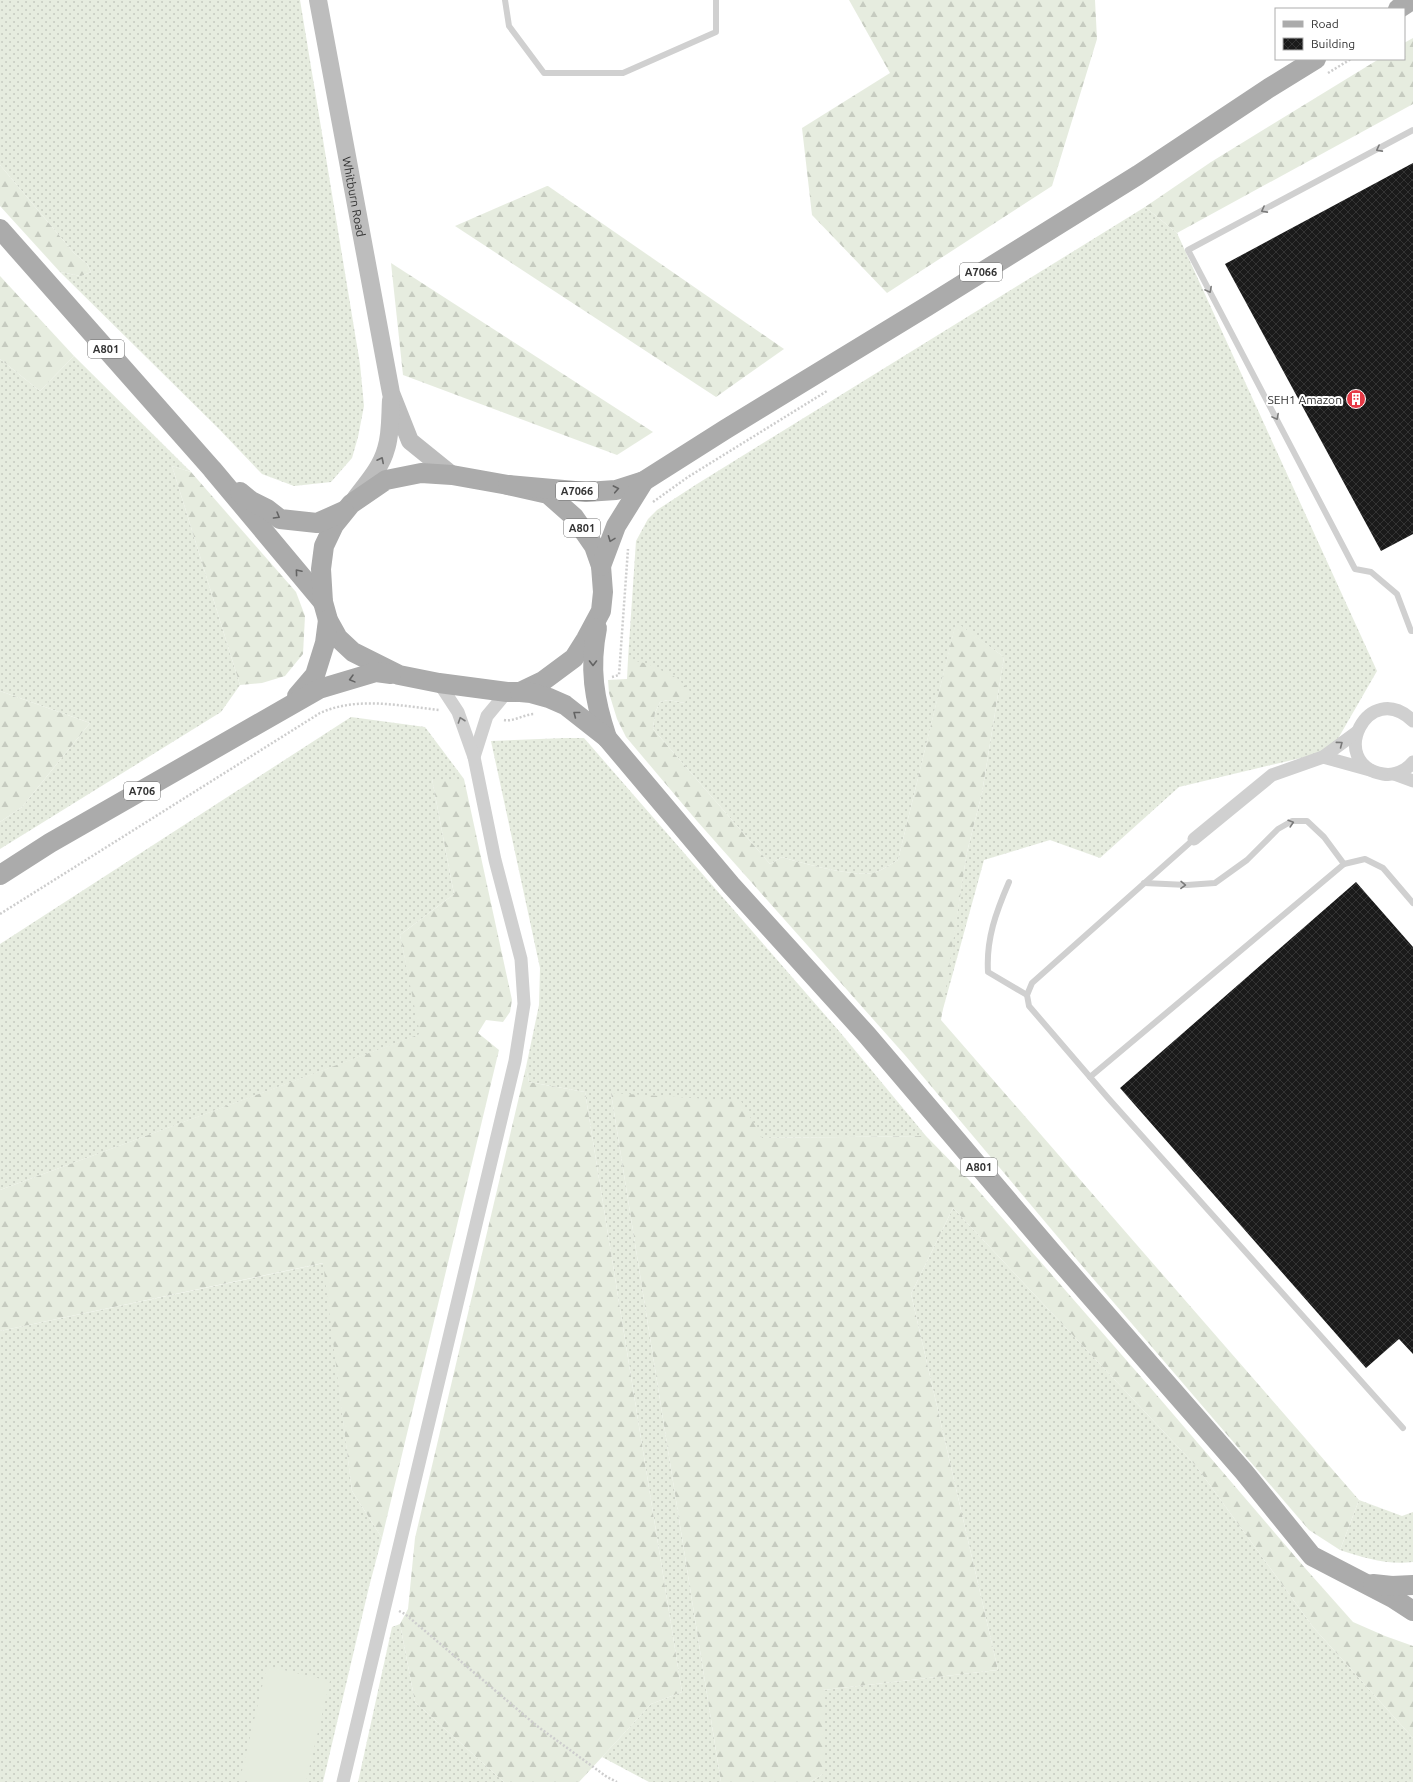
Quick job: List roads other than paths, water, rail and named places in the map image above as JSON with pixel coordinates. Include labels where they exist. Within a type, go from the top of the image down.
[{"type":"main road","name":"Whitburn Road","points":[[318,0],[391,393],[410,441],[452,475]]},
{"type":"main road","points":[[1400,8],[1412,0]]},
{"type":"main road","name":"A7066","points":[[508,485],[586,492],[616,490],[644,481],[726,428],[926,307],[1138,175],[1269,88],[1320,68]]},
{"type":"main road","name":"A801","points":[[0,228],[212,469],[326,611],[338,638],[353,652],[399,675],[439,683],[531,693],[549,698],[565,705],[607,738],[731,885],[867,1035],[1050,1250],[1244,1472],[1312,1556],[1361,1583],[1393,1598],[1413,1611]]},
{"type":"main road","name":"Whitburn Road","points":[[349,507],[376,471],[386,450],[390,426],[391,393]]},
{"type":"main road","name":"A801","points":[[212,469],[251,501],[267,509],[280,519],[317,523],[349,507],[386,480],[421,474],[452,475],[548,494],[574,517],[594,546],[600,566],[603,592],[593,651],[594,681],[599,714],[607,738]]},
{"type":"main road","name":"A7066","points":[[600,566],[616,526],[644,481]]},
{"type":"main road","name":"A801","points":[[326,611],[321,569],[324,546],[334,525],[349,507]]},
{"type":"main road","name":"A706","points":[[285,710],[315,675],[325,643],[326,611]]},
{"type":"main road","name":"A801","points":[[513,692],[543,682],[574,658],[586,639],[600,611]]},
{"type":"main road","name":"A706","points":[[0,875],[50,843],[320,689],[376,672],[417,679]]},
{"type":"main road","name":"A801","points":[[1361,1583],[1392,1586],[1413,1585]]},
{"type":"street","points":[[343,1782],[515,1061],[524,1004],[521,959],[495,860],[474,757],[458,712],[439,683]]},
{"type":"street","points":[[474,757],[487,716],[513,692]]},
{"type":"street","points":[[1194,839],[1272,775],[1323,757],[1356,732],[1361,723],[1376,711],[1386,709],[1413,712]]},
{"type":"street","points":[[1396,710],[1405,714],[1413,721]]},
{"type":"street","points":[[1356,732],[1355,743],[1357,754],[1363,763],[1371,770]]},
{"type":"street","points":[[1323,757],[1386,775],[1402,771],[1413,762]]},
{"type":"street","points":[[1394,774],[1413,781]]},
{"type":"lane","points":[[505,0],[509,26],[544,73],[623,73],[716,32],[716,0]]},
{"type":"lane","points":[[1413,130],[1188,250],[1355,570],[1371,572],[1397,594],[1411,631],[1413,631]]},
{"type":"lane","points":[[1144,883],[1188,885],[1215,883],[1247,860],[1278,829],[1292,821],[1307,821],[1324,837],[1344,864]]},
{"type":"lane","points":[[1194,839],[1032,983],[1027,995],[1029,1006],[1090,1077],[1402,1428]]},
{"type":"lane","points":[[1090,1077],[1344,864],[1364,859],[1383,868],[1413,903]]},
{"type":"lane","points":[[1009,882],[991,930],[987,954],[988,972],[1027,995]]},
{"type":"place","name":"SEH1 Amazon","points":[[1356,399]]}]
